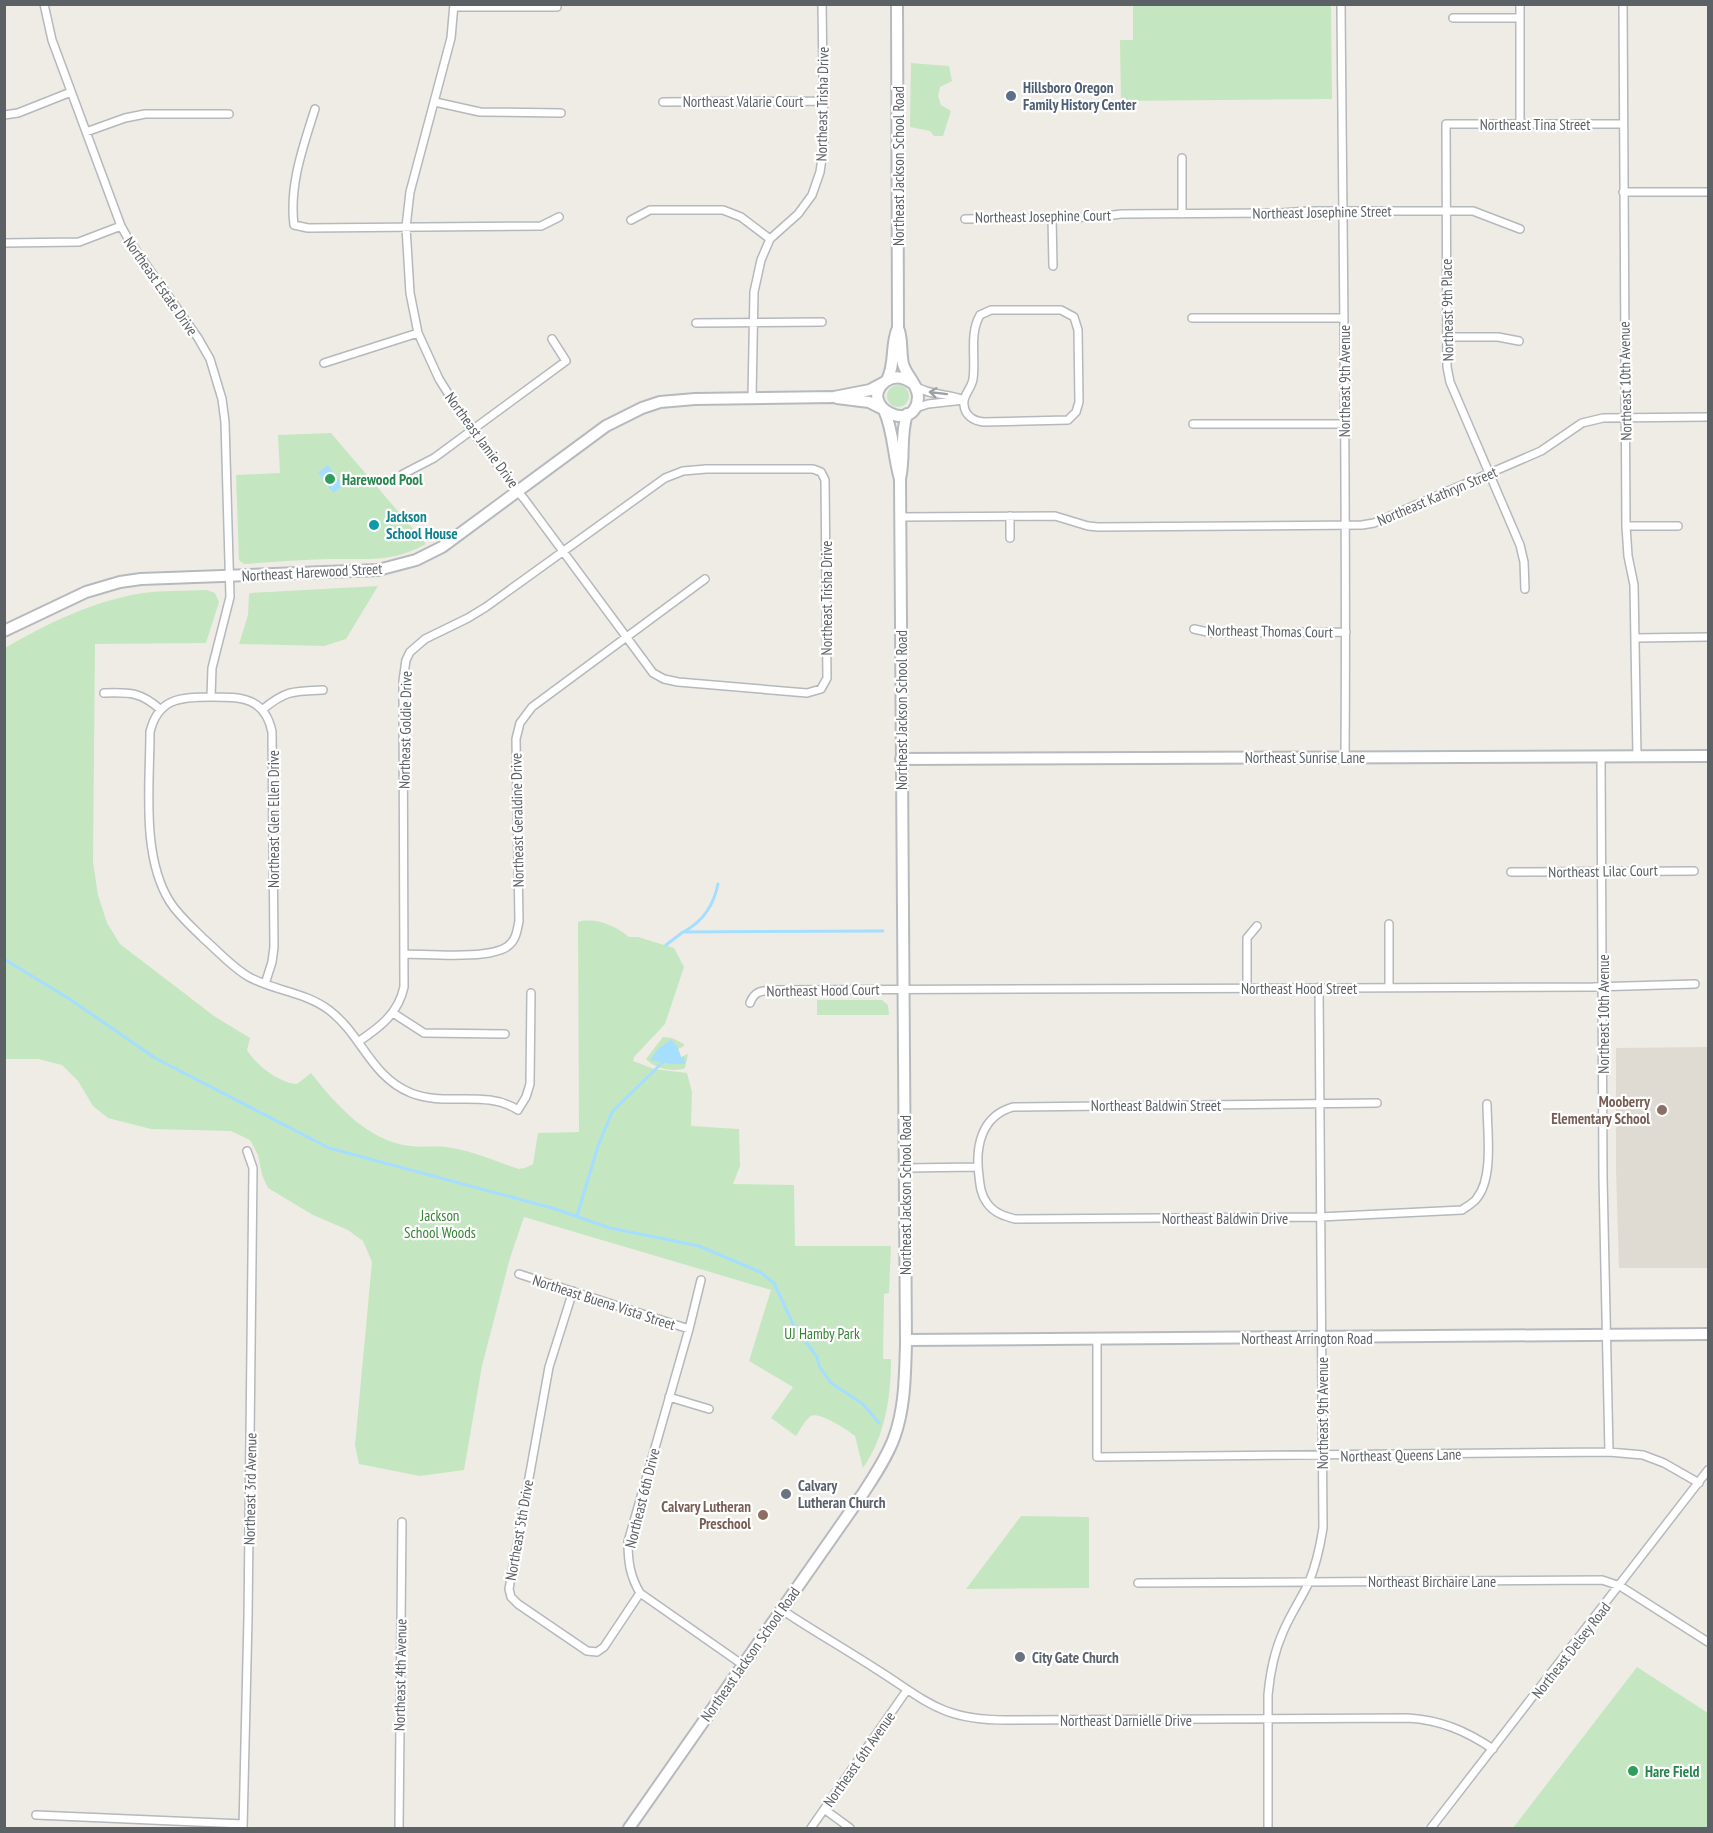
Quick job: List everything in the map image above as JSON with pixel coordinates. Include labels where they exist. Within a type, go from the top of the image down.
[{"type":"street","name":"Northeast Estate Drive","points":[[44,4],[52,40],[121,226],[198,338],[210,359],[216,378],[225,422],[230,576],[228,609],[212,668],[211,697]]},
{"type":"street","name":"Northeast Trisha Drive","points":[[752,398],[754,292],[761,260],[770,239],[798,214],[812,195],[820,172],[824,145],[822,4]]},
{"type":"street","name":"Northeast Jackson School Road","points":[[897,4],[898,328],[903,338],[903,362],[913,384]]},
{"type":"street","name":"Northeast 9th Avenue","points":[[1341,4],[1345,757]]},
{"type":"street","points":[[1520,4],[1520,124]]},
{"type":"street","name":"Northeast 10th Avenue","points":[[1623,4],[1626,526],[1628,556],[1634,585],[1637,756]]},
{"type":"street","points":[[454,6],[557,7]]},
{"type":"street","name":"Northeast Jamie Drive","points":[[454,6],[451,38],[410,192],[406,227],[410,292],[418,333],[439,379],[471,430],[653,673],[664,679],[678,682],[807,693],[821,689]]},
{"type":"street","points":[[1453,18],[1520,18]]},
{"type":"street","points":[[4,115],[18,113],[71,92]]},
{"type":"street","name":"Northeast Valarie Court","points":[[663,102],[823,101]]},
{"type":"street","points":[[435,102],[480,112],[561,113]]},
{"type":"street","points":[[315,109],[293,185],[294,225],[308,228],[541,226],[559,217]]},
{"type":"street","points":[[86,132],[125,118],[145,114],[229,114]]},
{"type":"street","name":"Northeast Tina Street","points":[[1446,124],[1623,124]]},
{"type":"street","name":"Northeast 9th Place","points":[[1446,124],[1447,367],[1450,382],[1520,545],[1524,562],[1525,589]]},
{"type":"street","points":[[1182,158],[1182,214]]},
{"type":"street","points":[[1623,192],[1708,192]]},
{"type":"street","name":"Northeast Josephine Street","points":[[1121,214],[1446,209],[1473,211],[1520,230]]},
{"type":"street","points":[[632,220],[650,210],[723,210],[741,217],[770,239]]},
{"type":"street","name":"Northeast Josephine Court","points":[[965,219],[1098,217],[1121,214]]},
{"type":"street","points":[[1052,217],[1053,266]]},
{"type":"street","points":[[4,243],[79,242],[121,226]]},
{"type":"street","points":[[1061,310],[1074,317],[1078,330],[1079,402],[1076,412],[1068,420],[976,421],[965,411],[964,400],[973,380],[974,329],[984,311],[1061,310]]},
{"type":"street","points":[[1192,318],[1343,318]]},
{"type":"street","points":[[696,323],[822,322]]},
{"type":"street","name":"Northeast Jackson School Road","points":[[886,381],[892,368],[893,338],[898,328]]},
{"type":"street","points":[[324,363],[418,333]]},
{"type":"street","points":[[1447,337],[1498,337],[1519,341]]},
{"type":"street","points":[[403,474],[434,458],[566,361],[552,339]]},
{"type":"street","points":[[900,377],[927,392],[951,394],[964,400],[928,404],[895,416],[883,409],[879,392],[886,381],[900,377]]},
{"type":"street","name":"Northeast Harewood Street","points":[[834,397],[870,390],[886,381]]},
{"type":"street","points":[[910,412],[918,397],[913,384]]},
{"type":"street","name":"Northeast Harewood Street","points":[[4,631],[86,592],[110,584],[141,579],[369,571],[405,563],[442,547],[606,426],[642,408],[660,402],[834,397],[870,402],[883,409]]},
{"type":"street","name":"Northeast Jackson School Road","points":[[883,409],[892,430],[895,463],[900,479]]},
{"type":"street","name":"Northeast Jackson School Road","points":[[629,1828],[864,1492],[887,1455],[894,1438],[903,1401],[906,1340],[900,479],[903,464],[903,430],[910,412]]},
{"type":"street","name":"Northeast Kathryn Street","points":[[900,517],[1061,517],[1080,524],[1098,527],[1344,526],[1374,523],[1541,451],[1582,423],[1603,418],[1708,417]]},
{"type":"street","points":[[1193,424],[1344,424]]},
{"type":"street","name":"Northeast Goldie Drive","points":[[358,1042],[378,1028],[393,1013],[404,987],[403,681],[406,660],[415,647],[425,639],[486,607],[648,488],[674,474],[706,469],[808,469],[821,472]]},
{"type":"street","name":"Northeast Trisha Drive","points":[[821,472],[826,485],[827,678],[821,689]]},
{"type":"street","points":[[1010,516],[1010,538]]},
{"type":"street","points":[[1626,526],[1678,526]]},
{"type":"street","points":[[625,637],[705,579]]},
{"type":"street","name":"Northeast Thomas Court","points":[[1194,629],[1212,633],[1346,632]]},
{"type":"street","name":"Northeast Geraldine Drive","points":[[404,954],[498,952],[510,945],[517,935],[519,921],[516,739],[519,723],[532,707],[625,637]]},
{"type":"street","points":[[1635,638],[1708,638]]},
{"type":"street","points":[[323,690],[289,692],[278,697],[262,710],[244,698],[183,697],[169,703],[154,719],[150,732],[152,855],[159,881],[171,905],[235,967],[251,978],[301,995],[324,1006],[343,1022],[377,1069],[390,1081],[409,1092],[432,1098],[486,1099],[501,1102],[518,1110],[526,1098],[530,1084],[531,993]]},
{"type":"street","points":[[104,693],[142,695],[161,710]]},
{"type":"street","name":"Northeast Glen Ellen Drive","points":[[262,710],[270,722],[273,735],[274,952],[265,984]]},
{"type":"street","name":"Northeast Sunrise Lane","points":[[901,759],[1708,756]]},
{"type":"street","name":"Northeast 10th Avenue","points":[[1602,757],[1603,1176],[1608,1335],[1608,1452]]},
{"type":"street","name":"Northeast Lilac Court","points":[[1511,872],[1694,871]]},
{"type":"street","points":[[1389,924],[1389,987]]},
{"type":"street","points":[[1247,987],[1247,938],[1257,926]]},
{"type":"street","name":"Northeast Hood Street","points":[[903,989],[1695,984]]},
{"type":"street","name":"Northeast 9th Avenue","points":[[1269,1828],[1268,1695],[1274,1657],[1283,1631],[1309,1582],[1320,1548],[1323,1528],[1319,987]]},
{"type":"street","name":"Northeast Hood Court","points":[[750,1003],[752,997],[759,992],[771,990],[903,989]]},
{"type":"street","points":[[393,1013],[424,1033],[505,1034]]},
{"type":"street","name":"Northeast Baldwin Street","points":[[978,1167],[983,1130],[995,1115],[1012,1107],[1377,1103]]},
{"type":"street","name":"Northeast Baldwin Drive","points":[[978,1167],[980,1187],[986,1203],[999,1214],[1015,1219],[1320,1217],[1462,1210],[1476,1201],[1487,1173],[1487,1104]]},
{"type":"street","name":"Northeast 3rd Avenue","points":[[243,1826],[248,1618],[253,1168],[247,1151]]},
{"type":"street","points":[[905,1168],[978,1167]]},
{"type":"street","name":"Northeast Buena Vista Street","points":[[519,1274],[689,1329]]},
{"type":"street","name":"Northeast 6th Drive","points":[[640,1593],[628,1566],[628,1542],[701,1280]]},
{"type":"street","name":"Northeast 5th Drive","points":[[573,1291],[549,1367],[509,1589],[511,1597],[518,1604],[587,1651],[597,1652],[604,1647],[640,1593]]},
{"type":"street","name":"Northeast Arrington Road","points":[[906,1340],[1708,1334]]},
{"type":"street","name":"Northeast Queens Lane","points":[[1097,1339],[1097,1457],[1608,1452],[1643,1455],[1664,1463],[1699,1483]]},
{"type":"street","points":[[669,1397],[709,1409]]},
{"type":"street","name":"Northeast Delsey Road","points":[[1431,1828],[1708,1470]]},
{"type":"street","name":"Northeast 4th Avenue","points":[[399,1828],[402,1521]]},
{"type":"street","name":"Northeast Birchaire Lane","points":[[1138,1583],[1602,1580],[1620,1586],[1708,1642]]},
{"type":"street","points":[[640,1593],[743,1665]]},
{"type":"street","name":"Northeast Darnielle Drive","points":[[782,1610],[938,1709],[967,1718],[985,1720],[1424,1719],[1465,1731],[1493,1749]]},
{"type":"street","name":"Northeast 6th Avenue","points":[[811,1828],[907,1690]]},
{"type":"street","points":[[824,1809],[850,1828]]},
{"type":"street","points":[[36,1815],[243,1826]]},
{"type":"street","points":[[144,1828],[145,1820]]},
{"type":"shaded area","name":"Mooberry Elementary School","points":[[1708,1047],[1708,1268],[1619,1268],[1616,1048]]},
{"type":"green space","points":[[1133,5],[1331,5],[1332,99],[1121,101],[1120,40],[1133,40]]},
{"type":"green space","points":[[911,63],[949,66],[952,81],[940,87],[938,96],[941,105],[951,111],[943,136],[934,136],[930,131],[910,127]]},
{"type":"green space","points":[[898,385],[906,388],[909,396],[906,404],[898,407],[890,404],[887,396],[890,388]]},
{"type":"green space","points":[[331,433],[426,544],[401,555],[378,559],[318,559],[244,564],[239,560],[236,475],[280,473],[278,435]]},
{"type":"green space","points":[[378,586],[346,639],[324,646],[239,644],[248,615],[249,594],[251,593]]},
{"type":"green space","name":"Jackson School Woods","points":[[207,590],[215,593],[219,602],[206,643],[95,644],[93,862],[98,895],[107,923],[120,944],[214,1016],[250,1038],[247,1050],[256,1062],[269,1072],[290,1083],[297,1084],[311,1073],[342,1109],[380,1137],[410,1146],[461,1150],[519,1169],[533,1164],[538,1133],[579,1132],[578,922],[598,922],[612,926],[629,937],[638,937],[674,948],[684,967],[665,1024],[634,1057],[633,1061],[654,1069],[687,1073],[692,1092],[691,1126],[739,1129],[740,1166],[733,1184],[794,1185],[795,1246],[891,1246],[889,1293],[884,1294],[883,1359],[891,1359],[890,1388],[882,1430],[863,1468],[855,1436],[833,1422],[820,1416],[811,1416],[796,1436],[771,1418],[793,1387],[749,1361],[771,1290],[524,1217],[510,1258],[482,1366],[464,1470],[420,1476],[359,1464],[355,1445],[372,1262],[363,1241],[348,1230],[313,1215],[268,1188],[262,1175],[258,1155],[250,1140],[231,1131],[151,1129],[108,1118],[93,1106],[78,1081],[62,1065],[38,1059],[5,1059],[5,648],[52,623],[119,598],[163,591]]},
{"type":"green space","points":[[817,1000],[882,1000],[888,1005],[889,1015],[817,1015]]},
{"type":"green space","points":[[663,1037],[672,1038],[684,1044],[678,1049],[681,1057],[688,1054],[685,1068],[664,1069],[646,1059]]},
{"type":"green space","points":[[1021,1516],[1089,1517],[1089,1588],[966,1589]]},
{"type":"green space","name":"Hare Field","points":[[1637,1667],[1708,1713],[1708,1828],[1513,1828]]},
{"type":"water","name":"Harewood Pool","points":[[328,465],[343,486],[333,493],[318,472]]},
{"type":"water","points":[[671,1040],[677,1046],[681,1057],[684,1057],[685,1064],[650,1060],[659,1048]]},
{"type":"waterway","points":[[685,931],[707,911],[718,884]]},
{"type":"waterway","points":[[666,945],[683,932],[883,931]]},
{"type":"waterway","points":[[4,959],[71,1000],[155,1058],[329,1148],[552,1208],[610,1228],[699,1246],[760,1272],[774,1283],[793,1324],[817,1357],[819,1366],[831,1383],[863,1404],[879,1423]]},
{"type":"waterway","points":[[577,1216],[598,1146],[612,1112],[664,1061]]},
{"type":"place","name":"Hillsboro Oregon Family History Center","points":[[1011,96]]},
{"type":"place","name":"Harewood Pool","points":[[330,479]]},
{"type":"place","name":"Jackson School House","points":[[374,525]]},
{"type":"place","name":"Mooberry Elementary School","points":[[1662,1110]]},
{"type":"place","name":"Calvary Lutheran Church","points":[[786,1494]]},
{"type":"place","name":"Calvary Lutheran Preschool","points":[[763,1515]]},
{"type":"place","name":"City Gate Church","points":[[1020,1657]]},
{"type":"place","name":"Hare Field","points":[[1633,1771]]},
{"type":"park label","name":"UJ Hamby Park","points":[[822,1333]]}]
